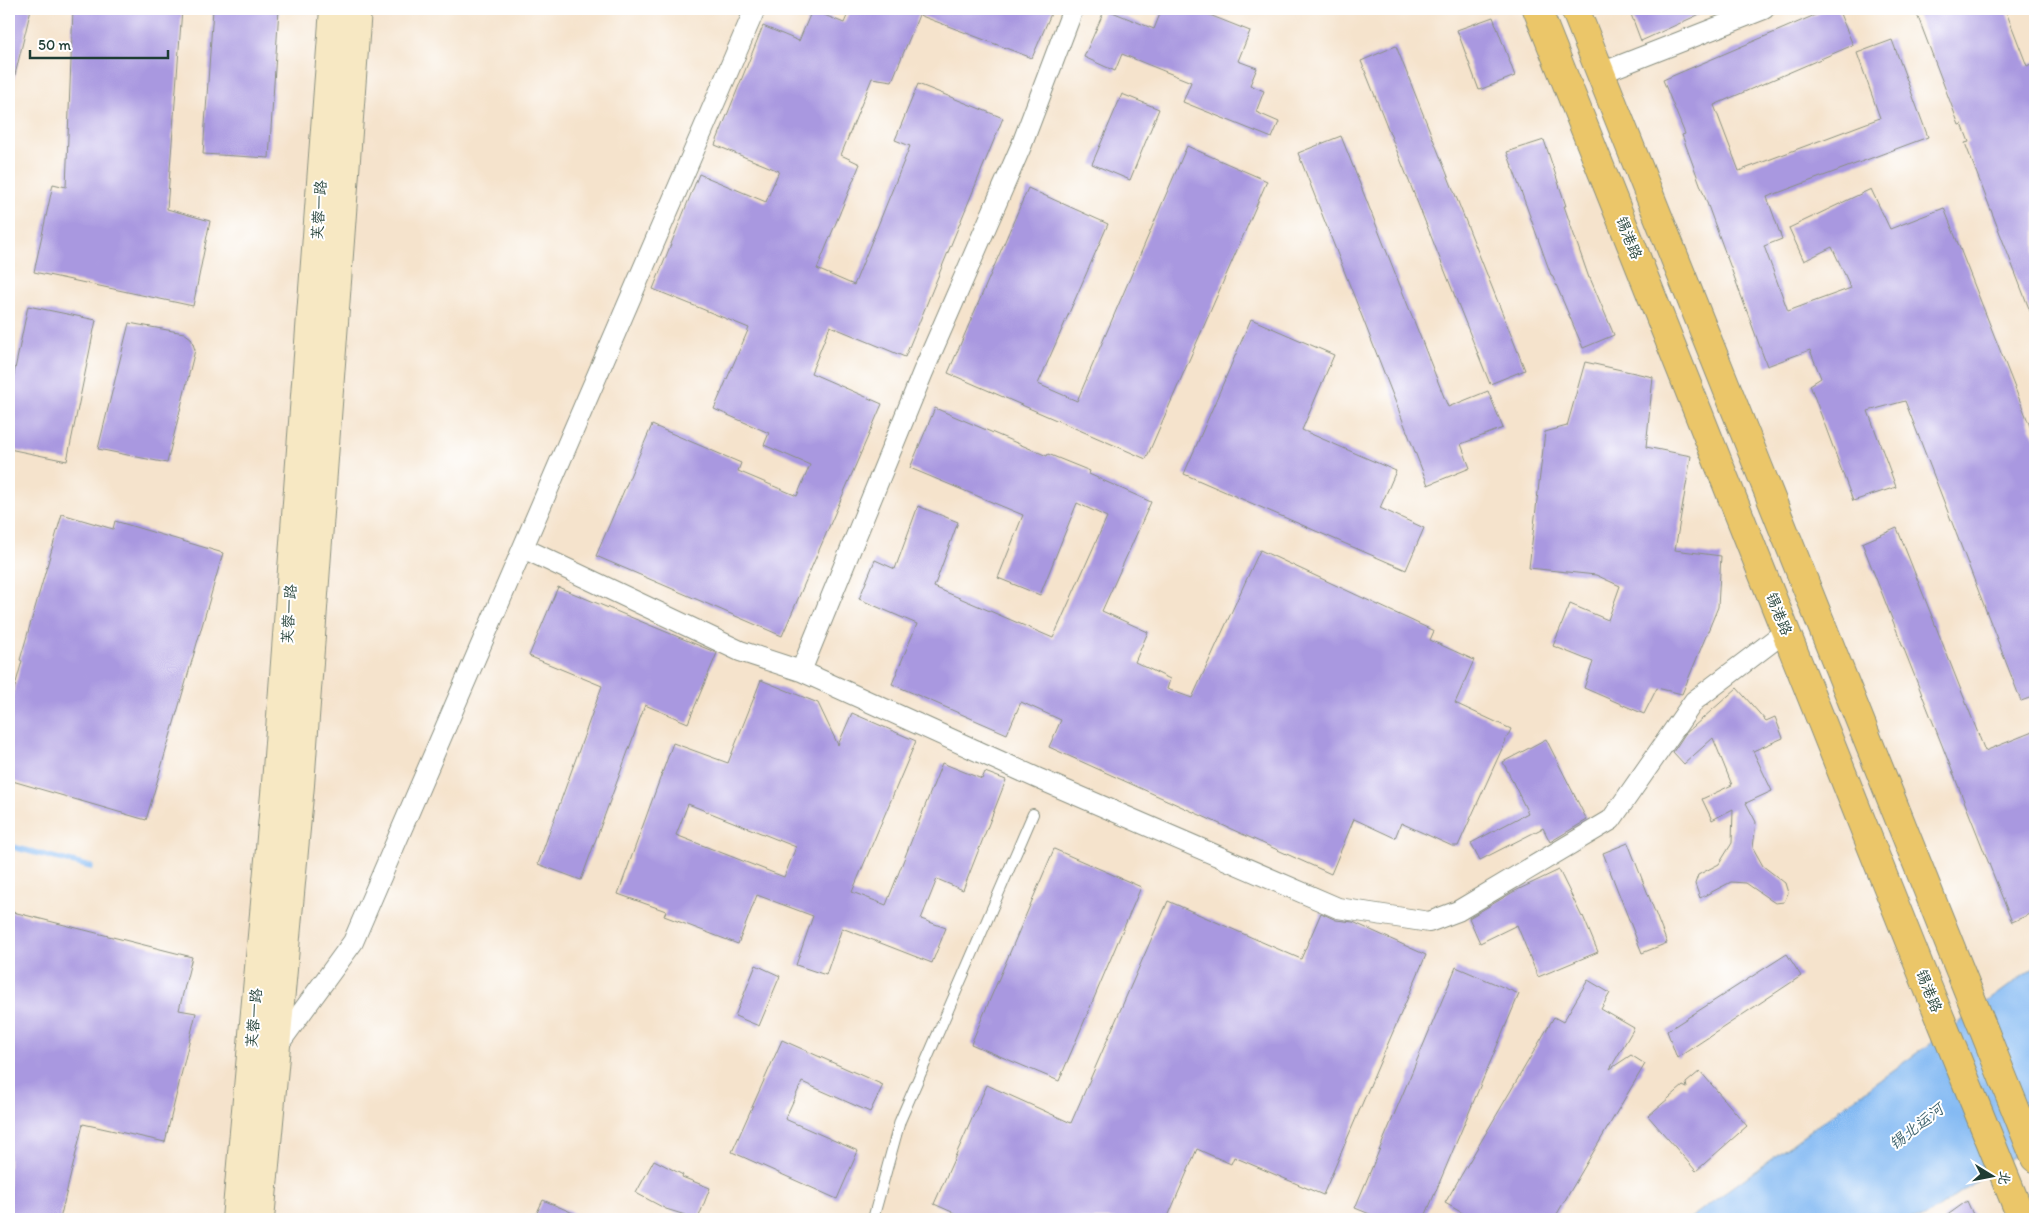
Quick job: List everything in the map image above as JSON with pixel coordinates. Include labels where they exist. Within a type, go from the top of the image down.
[{"type":"main road","name":"锡港路","points":[[1538,9],[2022,1219]]},
{"type":"main road","points":[[1575,9],[2034,1154]]},
{"type":"street","name":"芙蓉一路","points":[[236,1219],[276,783],[334,9]]},
{"type":"street","name":"芙蓉一路","points":[[260,1219],[300,785],[357,9]]},
{"type":"street","points":[[248,1087],[353,942],[755,9]]},
{"type":"street","points":[[801,671],[923,372],[1022,144],[1073,9]]},
{"type":"street","points":[[1601,73],[1764,9]]},
{"type":"street","points":[[523,548],[740,651],[801,671],[1037,778],[1338,908],[1429,922],[1458,911],[1611,820],[1694,701],[1786,631]]},
{"type":"lane","points":[[873,1219],[900,1121],[1033,814]]},
{"type":"water","name":"锡北运河","points":[[2035,967],[2035,1141],[1922,1219],[1689,1219]]},
{"type":"building","points":[[9,9],[31,9],[14,79],[9,79]]},
{"type":"building","points":[[73,9],[182,9],[167,209],[210,221],[193,306],[34,272],[53,184],[66,187]]},
{"type":"building","points":[[213,9],[279,9],[269,158],[203,154]]},
{"type":"building","points":[[850,9],[1053,9],[1032,58],[919,15],[892,81],[872,78],[841,155],[860,164],[817,269],[854,285],[910,146],[895,140],[918,84],[1003,118],[905,357],[830,326],[811,373],[882,404],[782,636],[596,556],[652,425],[741,463],[738,471],[797,496],[810,465],[764,445],[769,433],[714,409],[749,328],[653,289],[699,174],[766,202],[779,171],[715,145],[763,26],[799,41],[812,10],[844,23]]},
{"type":"building","points":[[1105,9],[1154,29],[1162,9],[1203,9],[1202,12],[1250,31],[1238,61],[1257,68],[1250,85],[1264,91],[1256,112],[1279,122],[1272,138],[1183,102],[1191,82],[1122,54],[1115,71],[1084,57]]},
{"type":"building","points":[[1629,9],[1711,9],[1641,41]]},
{"type":"building","points":[[1829,9],[1838,9],[1853,45],[1714,105],[1739,171],[1880,118],[1857,53],[1892,40],[1928,137],[1767,197],[1782,239],[1764,246],[1788,311],[1851,288],[1832,247],[1804,261],[1789,228],[1871,189],[1890,229],[1944,208],[2035,439],[2035,696],[2021,701],[1905,401],[1868,411],[1896,487],[1853,501],[1810,385],[1821,378],[1810,350],[1767,366],[1682,135],[1685,134],[1663,80]]},
{"type":"building","points":[[1915,9],[2005,9],[2027,66],[2035,62],[2035,324],[1965,143],[1969,142],[1962,124],[1959,125]]},
{"type":"building","points":[[1493,17],[1515,76],[1479,90],[1457,30]]},
{"type":"building","points":[[1396,46],[1525,370],[1490,384],[1361,61]]},
{"type":"building","points":[[1122,94],[1159,109],[1130,180],[1092,164]]},
{"type":"building","points":[[1341,136],[1448,407],[1488,391],[1503,428],[1461,444],[1470,468],[1428,485],[1298,153]]},
{"type":"building","points":[[1544,140],[1589,278],[1614,335],[1583,348],[1551,275],[1507,152]]},
{"type":"building","points":[[1187,146],[1267,181],[1146,459],[948,373],[1028,188],[1108,224],[1038,384],[1077,401]]},
{"type":"building","points":[[28,306],[96,320],[67,461],[9,449],[9,398]]},
{"type":"building","points":[[1251,319],[1334,355],[1302,430],[1396,471],[1380,508],[1424,528],[1406,570],[1184,474]]},
{"type":"building","points":[[129,323],[184,333],[191,338],[195,350],[167,463],[98,449]]},
{"type":"building","points":[[1585,362],[1653,377],[1646,447],[1691,456],[1675,550],[1721,556],[1718,607],[1682,694],[1657,688],[1644,714],[1584,688],[1593,662],[1553,646],[1570,604],[1608,620],[1620,586],[1596,575],[1529,568],[1545,432],[1567,426]]},
{"type":"building","points":[[935,408],[1047,456],[1048,454],[1090,471],[1089,474],[1151,502],[1102,611],[1148,632],[1135,662],[1170,679],[1167,689],[1192,698],[1260,550],[1434,631],[1430,640],[1474,660],[1455,703],[1511,729],[1458,846],[1452,846],[1401,823],[1395,838],[1354,819],[1331,874],[1049,747],[1061,720],[1021,702],[1007,734],[892,684],[917,624],[859,599],[875,560],[895,569],[918,506],[958,522],[934,587],[1053,638],[1107,517],[1077,503],[1040,595],[998,578],[1023,515],[910,468]]},
{"type":"building","points":[[62,514],[113,529],[115,521],[223,553],[146,820],[9,780],[9,708],[22,661],[20,660]]},
{"type":"building","points":[[1897,528],[1985,751],[2035,731],[2035,912],[2012,922],[1862,543]]},
{"type":"building","points":[[558,587],[717,653],[688,723],[645,705],[581,880],[538,864],[602,686],[529,656]]},
{"type":"building","points":[[761,680],[818,703],[838,745],[852,713],[916,741],[852,892],[886,905],[942,763],[982,779],[985,772],[1006,780],[963,890],[937,879],[921,919],[946,928],[932,963],[842,928],[826,975],[796,965],[813,916],[757,895],[738,944],[664,916],[666,911],[618,894],[673,743],[728,763]],"holes":[[[688,804],[796,847],[784,877],[676,835]]]},
{"type":"building","points":[[1737,688],[1766,721],[1775,717],[1783,738],[1753,751],[1772,791],[1746,803],[1756,822],[1753,848],[1763,866],[1785,883],[1788,893],[1784,902],[1775,903],[1746,883],[1731,882],[1700,898],[1695,884],[1698,875],[1719,864],[1732,843],[1733,809],[1712,820],[1702,799],[1732,785],[1713,738],[1684,764],[1673,752],[1685,734]]},
{"type":"building","points":[[1546,739],[1587,820],[1550,842],[1543,828],[1480,860],[1471,843],[1528,813],[1503,762]]},
{"type":"building","points":[[1628,843],[1667,943],[1642,953],[1603,853]]},
{"type":"building","points":[[1054,849],[1141,887],[1059,1081],[971,1044]]},
{"type":"building","points":[[1559,870],[1583,916],[1598,952],[1538,977],[1517,925],[1480,943],[1469,918],[1513,892]]},
{"type":"building","points":[[1168,901],[1301,959],[1321,913],[1336,920],[1353,922],[1426,955],[1323,1195],[1234,1157],[1231,1164],[1197,1149],[1167,1219],[968,1219],[934,1204],[987,1085],[1071,1123]]},
{"type":"building","points":[[9,911],[192,957],[179,1010],[196,1013],[165,1142],[83,1124],[60,1219],[9,1219]]},
{"type":"building","points":[[1787,954],[1801,976],[1677,1058],[1667,1031]]},
{"type":"building","points":[[756,965],[780,976],[759,1026],[735,1016]]},
{"type":"building","points":[[1456,967],[1519,994],[1424,1219],[1382,1219],[1355,1208]]},
{"type":"building","points":[[1588,980],[1610,993],[1601,1009],[1634,1028],[1610,1069],[1631,1055],[1645,1064],[1554,1219],[1473,1219],[1445,1203],[1554,1017],[1563,1022]]},
{"type":"building","points":[[782,1040],[883,1085],[870,1112],[802,1082],[785,1119],[858,1151],[837,1199],[732,1152]]},
{"type":"building","points":[[1700,1071],[1747,1126],[1696,1171],[1648,1116],[1683,1086],[1687,1088],[1686,1083]]},
{"type":"building","points":[[654,1160],[683,1175],[682,1177],[710,1188],[698,1219],[666,1209],[636,1193]]},
{"type":"building","points":[[543,1200],[587,1219],[534,1219]]},
{"type":"building","points":[[1967,1201],[1975,1219],[1942,1219]]},
{"type":"waterway","points":[[9,846],[91,867]]}]
